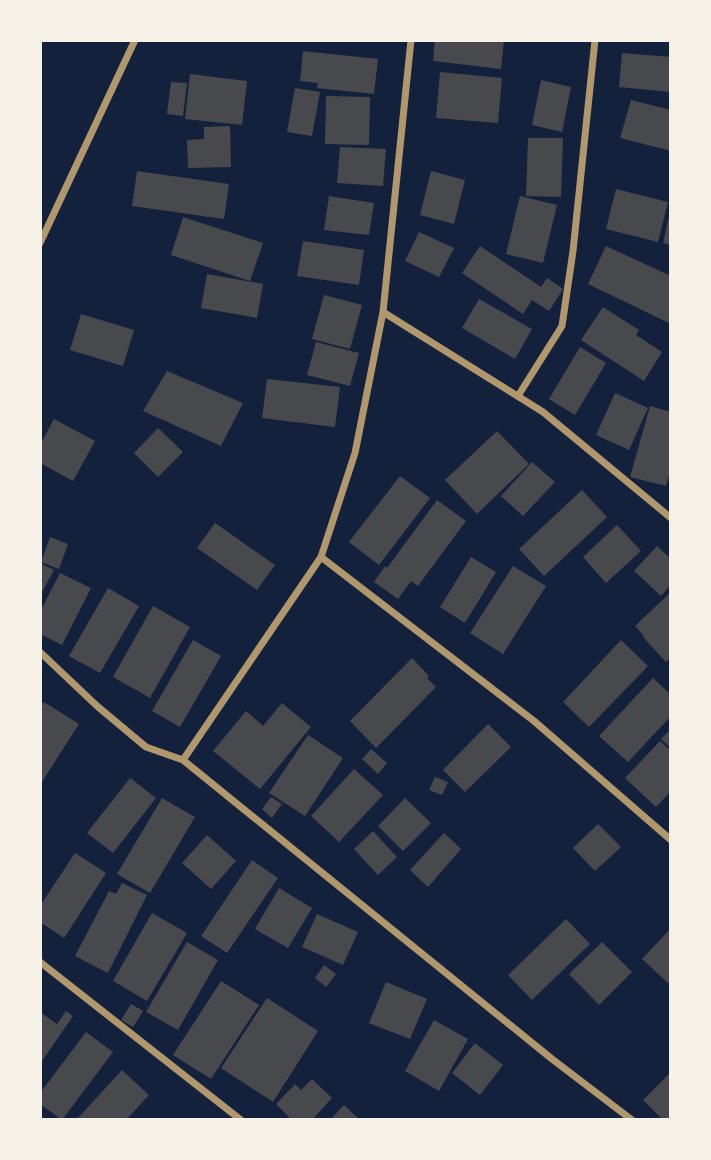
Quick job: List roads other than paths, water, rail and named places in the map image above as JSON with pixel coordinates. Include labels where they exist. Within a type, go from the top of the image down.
[{"type":"street","points":[[40,243],[135,40]]},
{"type":"street","points":[[183,760],[321,557],[355,453],[383,312],[411,40]]},
{"type":"street","points":[[518,396],[562,326],[573,251],[595,40]]},
{"type":"street","points":[[383,312],[543,412],[671,518]]},
{"type":"street","points":[[321,557],[534,721],[671,840]]},
{"type":"street","points":[[40,652],[97,706],[146,747],[183,760],[552,1059],[632,1120]]},
{"type":"street","points":[[40,962],[241,1120]]}]
